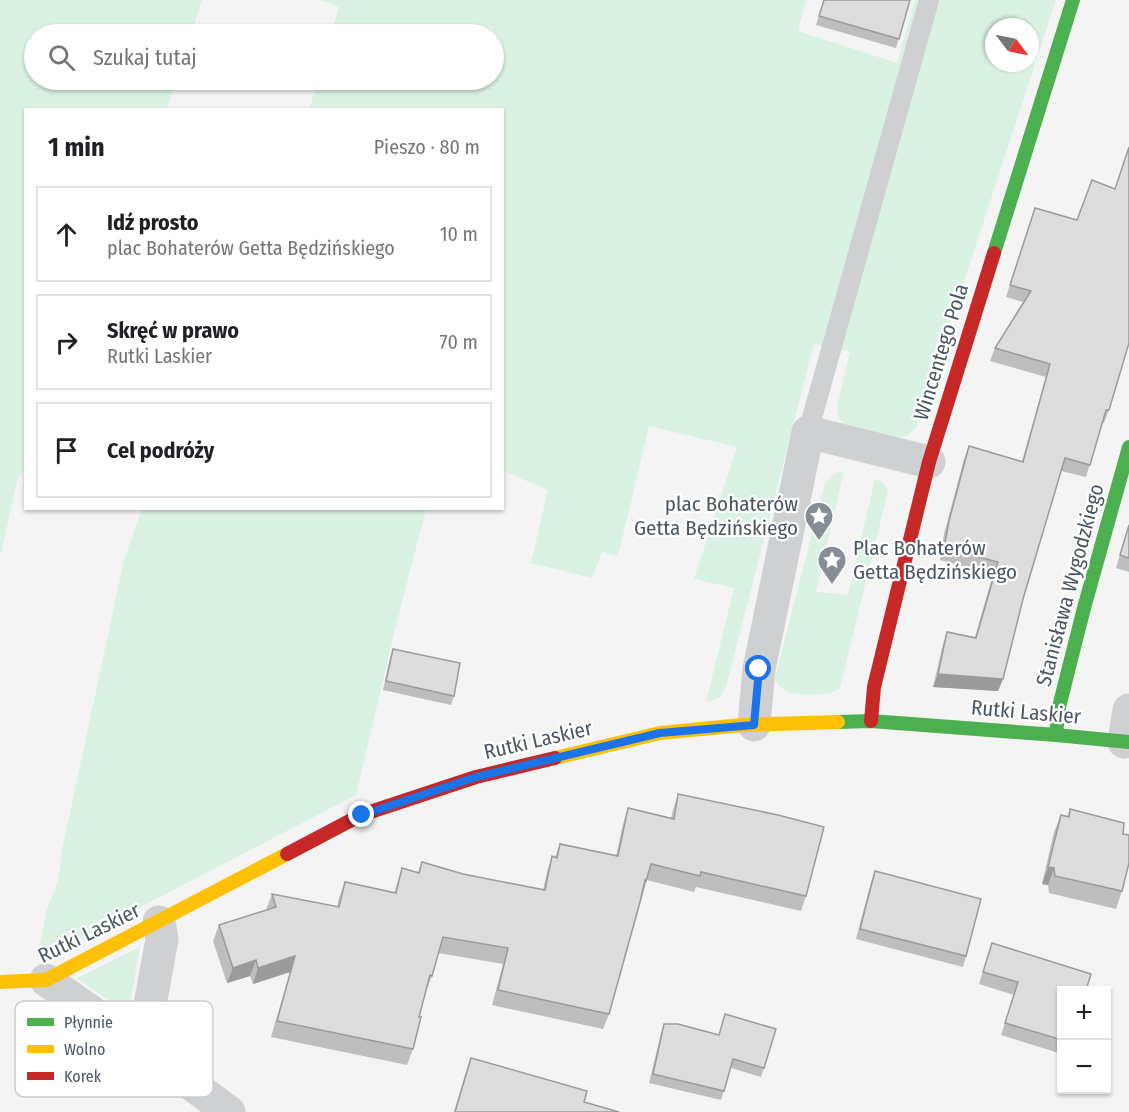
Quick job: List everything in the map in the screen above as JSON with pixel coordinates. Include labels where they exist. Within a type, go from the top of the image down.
[{"type":"street","name":"Wincentego Pola","points":[[871,721],[874,687],[929,462],[1073,0]]},
{"type":"street","points":[[754,725],[759,669],[808,432],[929,462]]},
{"type":"street","name":"Stanisława Wygodzkiego","points":[[1056,735],[1059,707],[1084,608],[1129,447]]},
{"type":"street","points":[[1127,742],[1129,710]]},
{"type":"street","name":"Rutki Laskier","points":[[0,982],[46,980],[362,815],[476,777],[660,733],[754,725],[871,721],[1127,742]]},
{"type":"street","points":[[151,1001],[162,939],[159,922]]},
{"type":"street","points":[[46,980],[76,1001]]},
{"type":"street","points":[[209,1097],[229,1112]]},
{"type":"lane","points":[[808,432],[929,0]]},
{"type":"green space","points":[[0,0],[202,0],[194,24],[24,24],[24,90],[173,90],[167,108],[24,108],[24,470],[18,477],[0,557]]},
{"type":"green space","points":[[320,0],[806,0],[798,31],[897,63],[915,0],[1056,0],[1039,52],[1039,18],[985,18],[985,72],[1032,72],[916,428],[906,436],[894,439],[846,427],[839,418],[837,407],[850,351],[814,344],[726,687],[719,698],[706,702],[734,588],[694,579],[737,447],[649,426],[618,556],[602,552],[592,578],[531,563],[548,490],[504,471],[504,108],[310,108],[315,90],[504,90],[504,24],[334,24],[339,7]]},
{"type":"green space","name":"plac Bohaterów Getta Będzińskiego","points":[[844,471],[816,592],[848,595],[875,479],[883,482],[888,491],[840,688],[826,693],[793,693],[782,688],[775,678],[825,483],[835,473]]},
{"type":"green space","points":[[142,510],[426,510],[356,795],[79,939],[38,956],[47,909],[58,882],[62,850],[124,560]]},
{"type":"green space","points":[[140,947],[130,1001],[110,1001],[77,978]]},
{"type":"building","points":[[824,0],[910,0],[899,39],[819,16]]},
{"type":"building","points":[[1129,147],[1129,343],[1090,465],[1065,458],[1023,599],[1003,679],[938,674],[947,632],[976,638],[998,562],[944,548],[969,446],[1023,462],[1050,364],[995,348],[1031,291],[1010,285],[1035,208],[1077,220],[1092,180],[1115,189]]},
{"type":"building","points":[[1129,525],[1129,558],[1120,555]]},
{"type":"building","points":[[393,649],[460,663],[454,696],[386,681]]},
{"type":"building","points":[[678,794],[824,827],[806,896],[701,872],[700,876],[651,864],[609,1014],[498,990],[508,948],[443,937],[432,976],[430,975],[413,1049],[277,1021],[295,956],[258,968],[256,960],[233,968],[219,925],[276,907],[272,894],[339,907],[345,882],[396,893],[402,868],[419,873],[422,862],[463,874],[545,890],[552,856],[557,858],[560,844],[618,856],[628,808],[674,819]]},
{"type":"building","points":[[1070,809],[1124,823],[1123,834],[1129,835],[1129,863],[1122,891],[1055,876],[1054,868],[1048,867],[1061,815],[1069,817]]},
{"type":"building","points":[[875,871],[981,899],[966,956],[860,929]]},
{"type":"building","points":[[992,943],[1091,974],[1087,986],[1057,986],[1057,1039],[1005,1023],[1018,982],[983,972]]},
{"type":"building","points":[[725,1014],[776,1029],[764,1068],[733,1059],[724,1091],[653,1074],[664,1024],[678,1024],[719,1035]]},
{"type":"building","points":[[471,1058],[587,1091],[584,1102],[619,1112],[455,1112]]},
{"type":"traffic: fast","points":[[994,253],[1073,0]]},
{"type":"traffic: fast","points":[[1056,735],[1059,707],[1084,608],[1129,447]]},
{"type":"traffic: fast","points":[[838,722],[871,721],[1129,742]]},
{"type":"traffic: slow","points":[[555,758],[660,733],[742,725],[838,722]]},
{"type":"traffic: slow","points":[[0,982],[46,980],[287,854]]},
{"type":"traffic: jam","points":[[871,721],[874,687],[929,462],[994,253]]},
{"type":"traffic: jam","points":[[287,854],[361,815],[476,777],[555,758]]},
{"type":"place","name":"plac Bohaterów Getta Będzińskiego","points":[[819,542]]},
{"type":"place","name":"Plac Bohaterów Getta Będzińskiego","points":[[832,586]]},
{"type":"route","points":[[362,815],[476,777],[660,733],[754,725],[759,669]]}]
